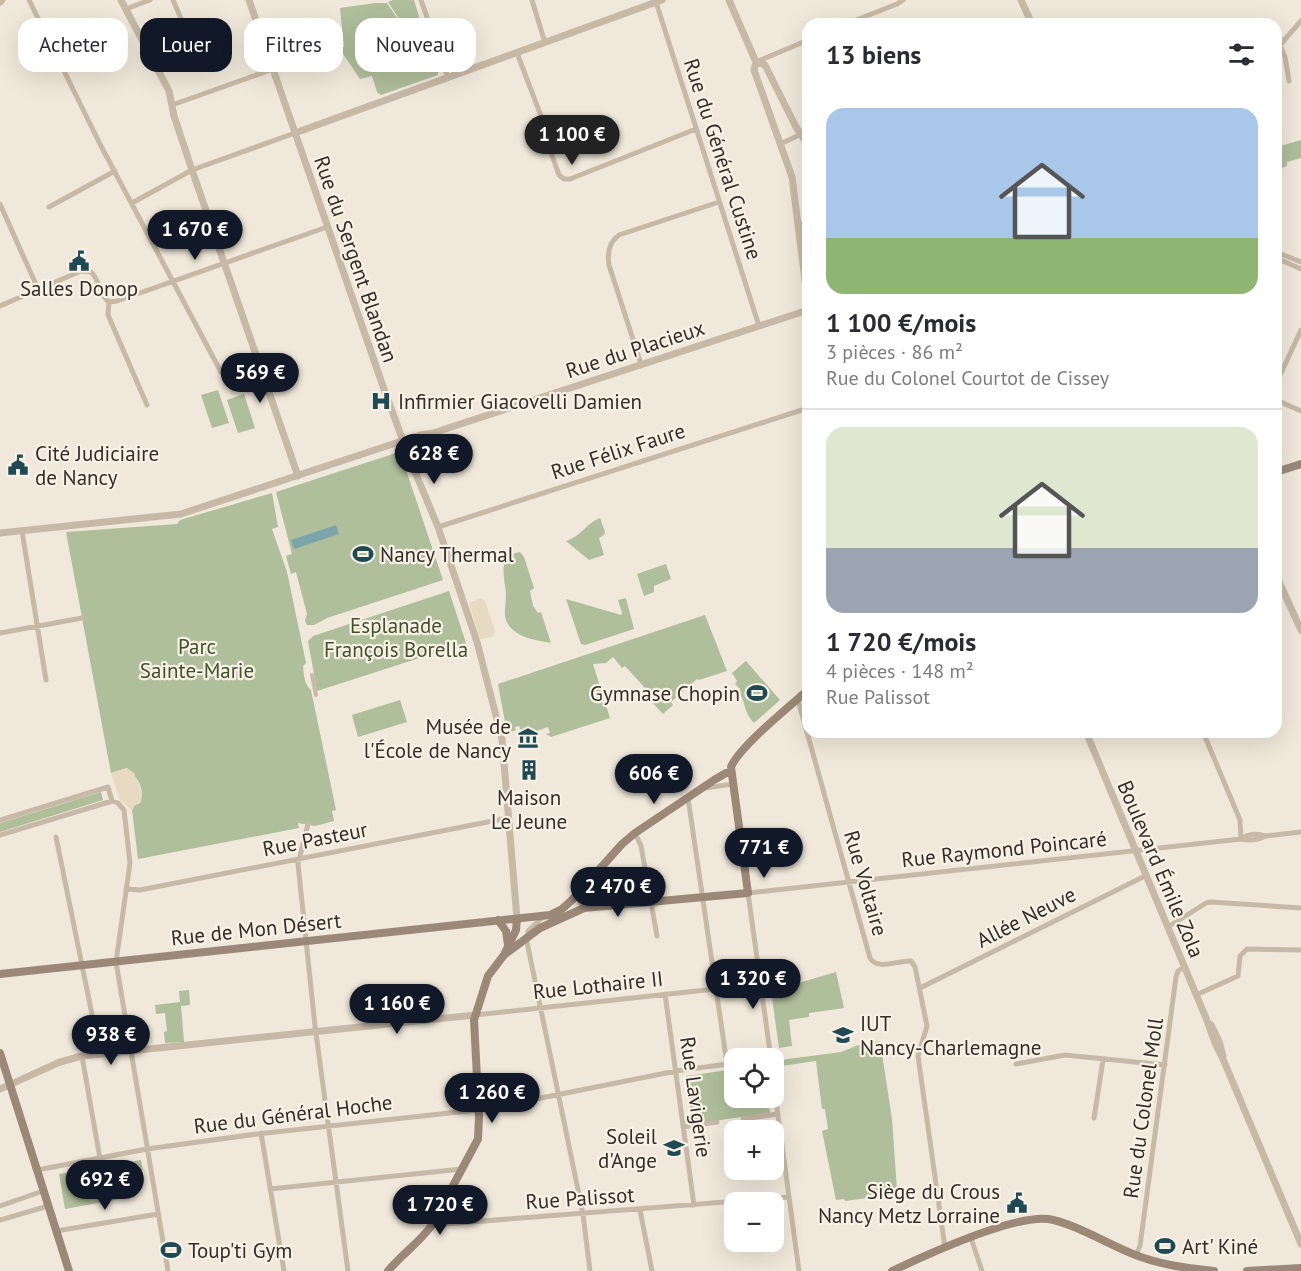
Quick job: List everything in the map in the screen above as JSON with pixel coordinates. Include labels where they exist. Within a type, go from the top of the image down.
[{"type":"main road","points":[[1282,470],[1301,464]]},
{"type":"main road","points":[[504,955],[544,926],[584,908],[748,893],[731,773],[733,763],[766,727],[802,696]]},
{"type":"main road","points":[[579,892],[622,844],[635,833],[726,773],[731,773]]},
{"type":"main road","name":"Rue de Mon Désert","points":[[0,974],[544,916],[562,909],[579,892]]},
{"type":"main road","points":[[388,1271],[403,1254],[419,1242],[432,1225],[464,1169],[478,1139],[479,1110],[474,1020],[488,976],[504,955],[516,930],[517,919]]},
{"type":"main road","points":[[498,921],[506,931],[508,945]]},
{"type":"main road","points":[[0,1053],[69,1271]]},
{"type":"main road","points":[[892,1271],[1002,1226],[1029,1220],[1049,1219],[1166,1268],[1214,1271]]},
{"type":"main road","points":[[1247,1271],[1301,1268]]},
{"type":"street","points":[[29,0],[95,133],[224,376],[260,368]]},
{"type":"street","points":[[122,0],[169,91],[174,116],[192,170],[298,476]]},
{"type":"street","points":[[126,9],[150,0]]},
{"type":"street","points":[[173,0],[181,18]]},
{"type":"street","name":"Rue du Sergent Blandan","points":[[249,0],[255,18]]},
{"type":"street","points":[[421,0],[448,78]]},
{"type":"street","points":[[532,0],[545,43]]},
{"type":"street","points":[[729,0],[756,62],[754,70],[792,177],[802,245]]},
{"type":"street","points":[[861,18],[903,0]]},
{"type":"street","points":[[1021,0],[1029,18]]},
{"type":"street","points":[[132,203],[192,170],[659,1]]},
{"type":"street","name":"Rue du Général Custine","points":[[659,1],[696,129],[759,326]]},
{"type":"street","points":[[1282,43],[1301,21]]},
{"type":"street","points":[[756,62],[802,43]]},
{"type":"street","points":[[1282,50],[1289,81]]},
{"type":"street","points":[[517,53],[562,179],[570,179],[696,129]]},
{"type":"street","points":[[756,62],[765,65],[802,128]]},
{"type":"street","points":[[172,105],[265,72]]},
{"type":"street","name":"Rue du Sergent Blandan","points":[[274,72],[403,441],[438,527],[467,610],[502,739],[508,818]]},
{"type":"street","points":[[780,144],[802,134]]},
{"type":"street","points":[[49,207],[115,171]]},
{"type":"street","points":[[641,364],[609,265],[609,247],[619,235],[719,202]]},
{"type":"street","points":[[0,204],[38,289]]},
{"type":"street","points":[[0,306],[86,270],[95,275],[104,298],[109,302],[117,301],[327,227]]},
{"type":"street","points":[[1282,254],[1301,262]]},
{"type":"street","points":[[1282,261],[1301,269]]},
{"type":"street","points":[[109,302],[108,315],[147,405]]},
{"type":"street","name":"Rue du Placieux","points":[[0,533],[181,514],[802,312]]},
{"type":"street","points":[[1282,371],[1301,330]]},
{"type":"street","points":[[1282,403],[1301,411]]},
{"type":"street","name":"Rue Félix Faure","points":[[438,527],[802,410]]},
{"type":"street","points":[[21,531],[46,680]]},
{"type":"street","points":[[1282,588],[1301,630]]},
{"type":"street","points":[[0,633],[82,618]]},
{"type":"street","points":[[312,675],[316,695]]},
{"type":"street","name":"Rue Voltaire","points":[[798,700],[802,716]]},
{"type":"street","name":"Rue Voltaire","points":[[808,738],[872,962],[878,965],[911,961],[915,967],[927,1023],[918,1056],[945,1248]]},
{"type":"street","name":"Boulevard Émile Zola","points":[[1088,738],[1196,995],[1215,1032],[1222,1049],[1223,1059],[1301,1244]]},
{"type":"street","points":[[1206,738],[1240,820],[1241,839]]},
{"type":"street","points":[[702,789],[733,784]]},
{"type":"street","points":[[0,820],[108,787],[112,801]]},
{"type":"street","points":[[687,798],[725,1048]]},
{"type":"street","points":[[0,835],[112,801],[124,810],[130,863],[116,962],[168,1271]]},
{"type":"street","points":[[508,818],[517,919]]},
{"type":"street","name":"Rue Pasteur","points":[[127,889],[140,890],[508,818]]},
{"type":"street","points":[[308,824],[299,859],[306,941],[348,1271]]},
{"type":"street","name":"Rue Raymond Poincaré","points":[[748,893],[1241,839],[1247,835],[1266,836],[1301,832]]},
{"type":"street","points":[[635,833],[641,846],[657,936]]},
{"type":"street","points":[[56,837],[100,1054]]},
{"type":"street","name":"Allée Neuve","points":[[920,988],[1147,874]]},
{"type":"street","points":[[579,892],[580,902],[584,908]]},
{"type":"street","points":[[748,893],[768,1048]]},
{"type":"street","points":[[1168,927],[1211,902],[1301,908]]},
{"type":"street","points":[[544,916],[530,929],[526,939],[583,1214],[590,1271]]},
{"type":"street","points":[[1196,995],[1238,976],[1240,957],[1247,949],[1301,950]]},
{"type":"street","name":"Rue du Colonel Moll","points":[[1136,1255],[1143,1231],[1176,977],[1178,971],[1184,967]]},
{"type":"street","name":"Rue Lothaire II","points":[[475,1015],[761,984]]},
{"type":"street","name":"Rue Lavigerie","points":[[665,994],[694,1205]]},
{"type":"street","points":[[0,1089],[60,1062],[82,1056],[475,1015]]},
{"type":"street","points":[[1016,1064],[1065,1055],[1165,1065]]},
{"type":"street","points":[[82,1056],[100,1159]]},
{"type":"street","points":[[1094,1118],[1103,1060]]},
{"type":"street","name":"Rue du Général Hoche","points":[[37,1170],[147,1149],[261,1133],[479,1110],[676,1071],[724,1064]]},
{"type":"street","points":[[777,1108],[799,1271]]},
{"type":"street","points":[[743,1119],[778,1114]]},
{"type":"street","points":[[683,1127],[717,1122]]},
{"type":"street","points":[[261,1133],[284,1271]]},
{"type":"street","points":[[270,1189],[464,1169]]},
{"type":"street","points":[[0,1206],[44,1191]]},
{"type":"street","name":"Rue Palissot","points":[[432,1225],[789,1197]]},
{"type":"street","points":[[0,1220],[48,1206]]},
{"type":"street","points":[[640,1210],[652,1271]]},
{"type":"street","points":[[56,1231],[158,1214]]},
{"type":"street","points":[[971,1238],[982,1271]]},
{"type":"green space","points":[[414,0],[419,18],[398,18],[388,2]]},
{"type":"green space","points":[[387,3],[397,18],[355,18],[355,72],[343,54],[343,18],[341,18],[340,8]]},
{"type":"green space","points":[[355,72],[438,72],[438,75],[381,95],[377,92],[372,76],[360,79]]},
{"type":"green space","points":[[1301,140],[1301,158],[1287,162],[1287,166],[1282,168],[1282,146]]},
{"type":"green space","points":[[218,390],[229,423],[212,428],[201,395]]},
{"type":"green space","points":[[244,394],[255,428],[238,433],[227,400]]},
{"type":"green space","name":"Nancy Thermal","points":[[396,453],[401,455],[443,580],[327,618],[314,625],[307,625],[305,621],[307,614],[296,572],[291,574],[286,556],[292,554],[276,492]]},
{"type":"green space","name":"Parc Sainte-Marie","points":[[272,493],[278,527],[272,529],[287,572],[306,663],[303,666],[305,679],[311,690],[336,810],[332,811],[334,821],[315,826],[298,823],[299,828],[138,859],[132,810],[140,803],[141,788],[137,779],[127,768],[111,773],[66,532],[177,524],[180,520]]},
{"type":"green space","points":[[600,518],[605,532],[599,538],[604,555],[589,560],[566,541]]},
{"type":"green space","points":[[520,552],[524,557],[534,588],[530,591],[533,606],[538,613],[541,612],[551,643],[520,635],[506,621],[505,562],[512,554]]},
{"type":"green space","points":[[666,564],[671,579],[654,586],[654,592],[644,596],[637,574]]},
{"type":"green space","name":"Esplanade François Borella","points":[[449,591],[466,643],[317,691],[308,641],[313,636]]},
{"type":"green space","points":[[626,598],[634,629],[585,645],[581,644],[566,599],[621,615],[618,600]]},
{"type":"green space","points":[[705,615],[727,671],[697,679],[671,702],[673,705],[663,714],[652,702],[655,699],[625,666],[622,668],[613,657],[606,663],[593,664],[610,718],[551,737],[546,734],[550,733],[548,727],[523,736],[519,726],[515,727],[516,730],[507,733],[498,684]]},
{"type":"green space","name":"Gymnase Chopin","points":[[746,661],[780,700],[754,723],[748,715],[738,691],[740,689],[735,684],[737,681],[732,673]]},
{"type":"green space","points":[[400,700],[407,722],[358,737],[352,715]]},
{"type":"green space","points":[[101,792],[103,800],[0,832],[0,823]]},
{"type":"green space","points":[[836,972],[844,1008],[809,1013],[809,1017],[789,1020],[792,1046],[779,1048],[771,991]]},
{"type":"green space","points":[[189,990],[190,1005],[181,1006],[184,1042],[165,1043],[164,1032],[167,1031],[165,1013],[156,1014],[155,1005],[180,1002],[179,991]]},
{"type":"green space","points":[[880,1041],[892,1119],[897,1190],[891,1192],[892,1195],[836,1200],[822,1131],[828,1129],[825,1109],[822,1109],[816,1061],[784,1066],[784,1060],[841,1052],[861,1044]]},
{"type":"green space","points":[[724,1071],[724,1108],[769,1108],[770,1113],[693,1124],[686,1076]]},
{"type":"green space","points":[[141,1160],[143,1170],[132,1173],[136,1196],[65,1209],[59,1174]]},
{"type":"shaded area","points":[[480,598],[485,601],[495,632],[492,637],[480,639],[469,603]]},
{"type":"shaded area","points":[[127,768],[134,773],[142,793],[141,801],[132,810],[120,800],[111,773]]},
{"type":"water","points":[[336,525],[339,534],[294,549],[291,540]]},
{"type":"place","name":"Salles Donop","points":[[79,261]]},
{"type":"place","name":"Infirmier Giacovelli Damien","points":[[381,401]]},
{"type":"place","name":"Cité Judiciaire de Nancy","points":[[18,465]]},
{"type":"place","name":"Nancy Thermal","points":[[363,554]]},
{"type":"place","name":"Gymnase Chopin","points":[[757,693]]},
{"type":"place","name":"Musée de l'École de Nancy","points":[[528,738]]},
{"type":"place","name":"Maison Le Jeune","points":[[529,770]]},
{"type":"place","name":"IUT Nancy-Charlemagne","points":[[843,1035]]},
{"type":"place","name":"Soleil d'Ange","points":[[674,1148]]},
{"type":"place","name":"Siège du Crous Nancy Metz Lorraine","points":[[1017,1203]]},
{"type":"place","name":"Art' Kiné","points":[[1165,1246]]},
{"type":"place","name":"Toup'ti Gym","points":[[171,1250]]}]
